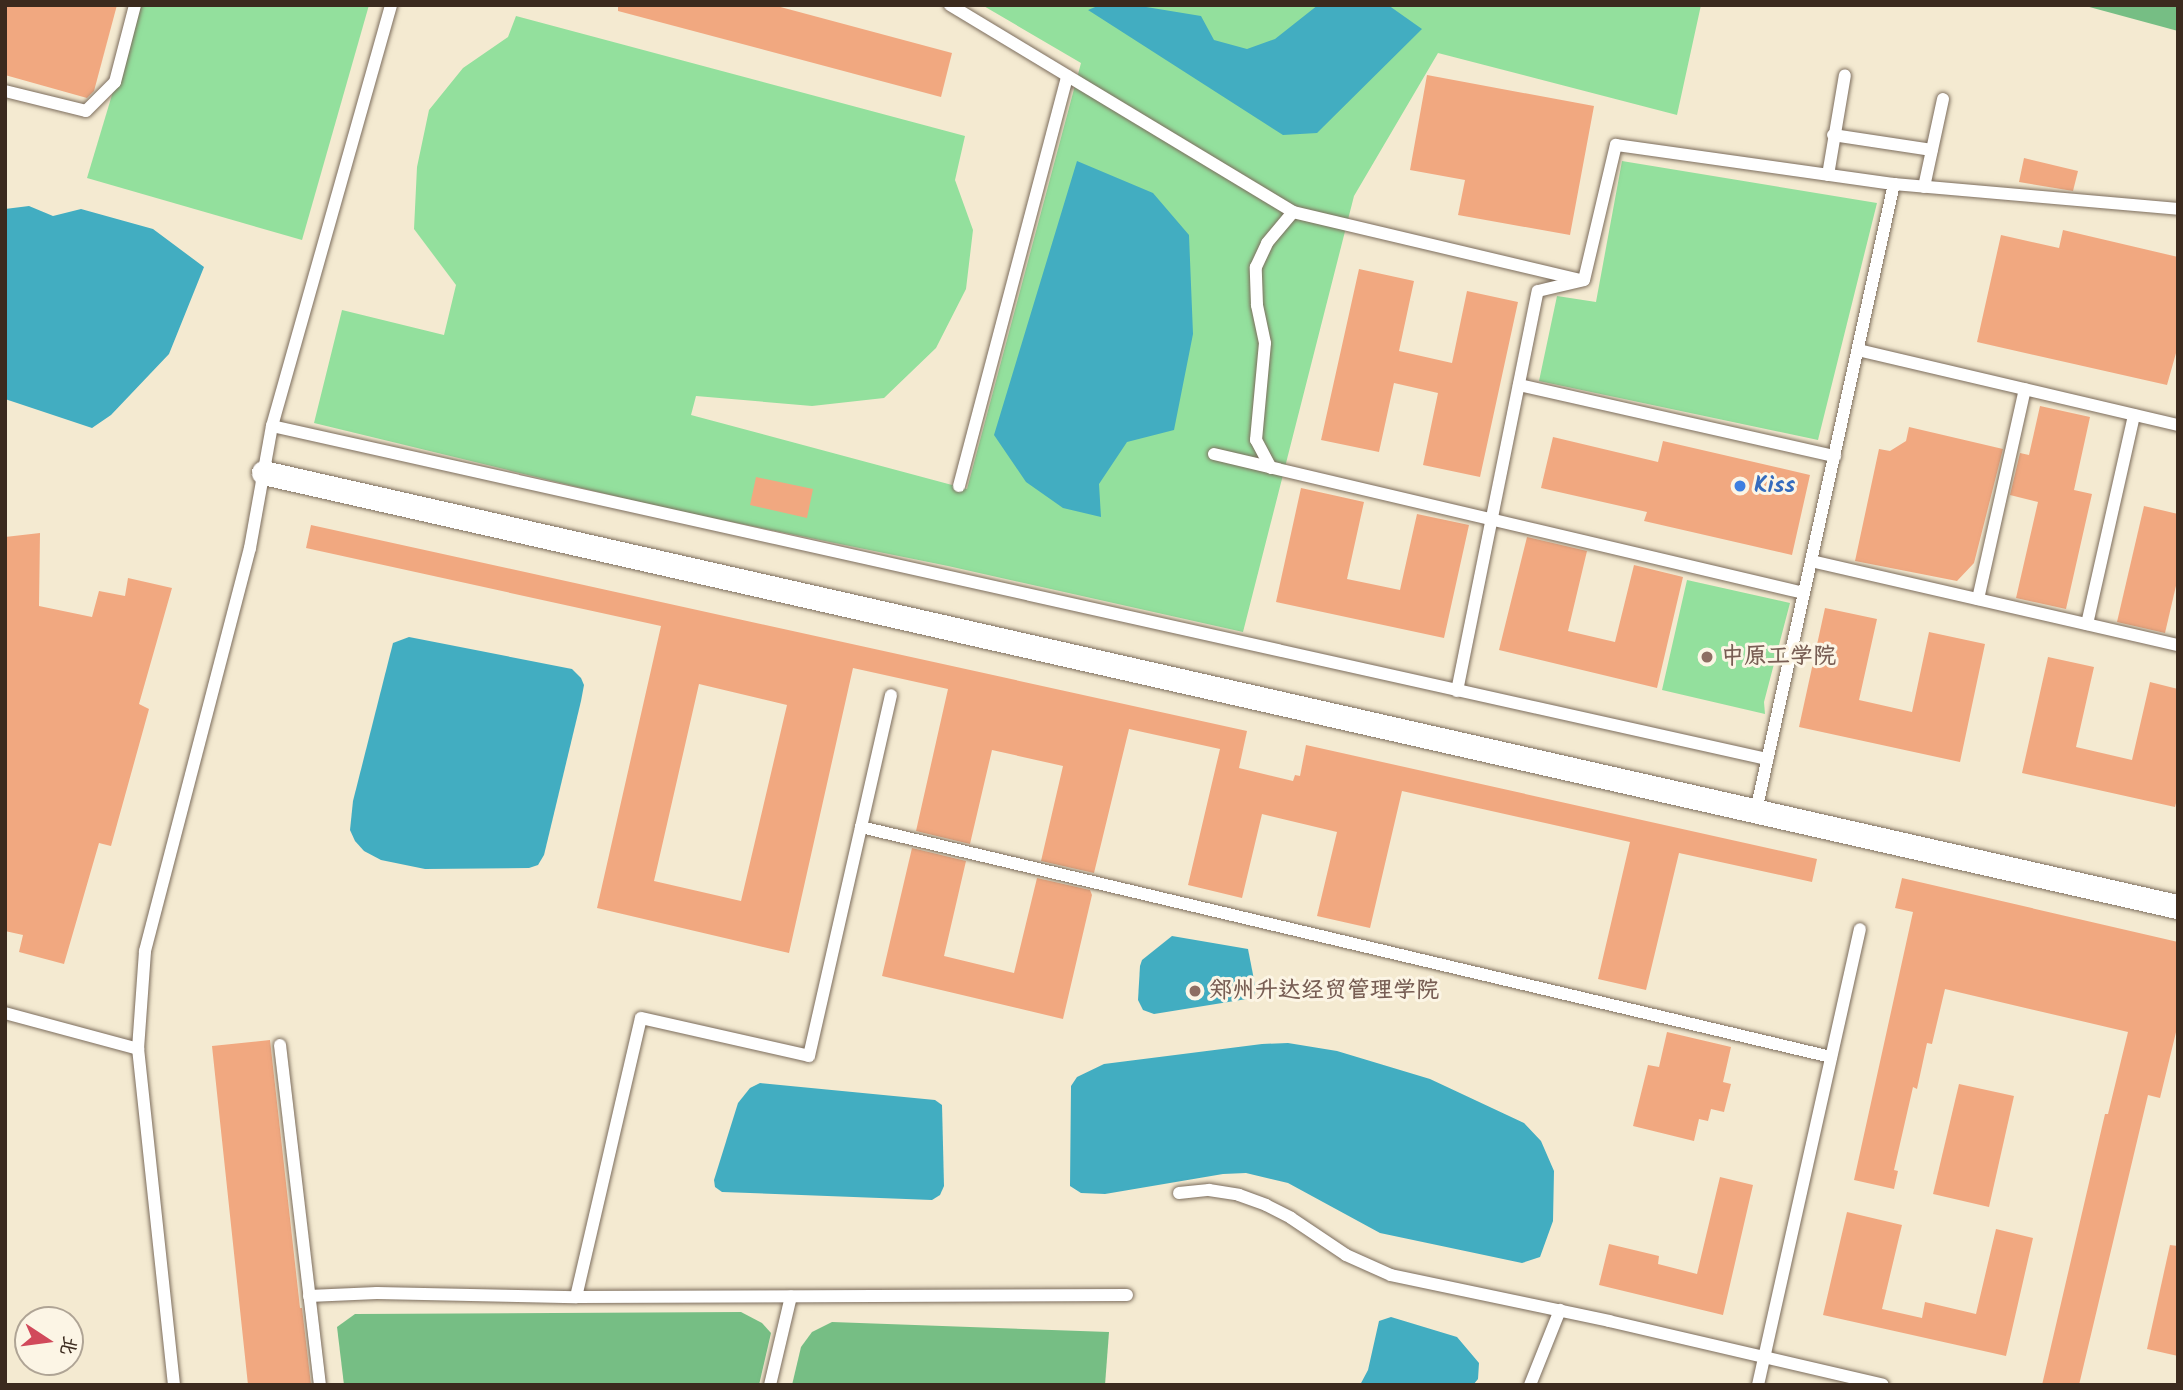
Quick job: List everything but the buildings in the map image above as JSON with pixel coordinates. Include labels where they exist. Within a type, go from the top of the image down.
[{"type":"street","points":[[264,473],[2178,907]]},
{"type":"lane","points":[[5,91],[86,111],[116,82],[135,5]]},
{"type":"lane","points":[[174,1385],[138,1049],[145,951],[250,548],[272,426],[391,5]]},
{"type":"lane","points":[[950,5],[1293,212],[1584,281]]},
{"type":"lane","points":[[1828,175],[1845,75]]},
{"type":"lane","points":[[958,486],[1067,76]]},
{"type":"lane","points":[[1924,187],[1943,99]]},
{"type":"lane","points":[[1833,135],[1932,150]]},
{"type":"lane","points":[[1584,281],[1616,145],[1894,184],[2178,209]]},
{"type":"lane","points":[[1756,811],[1894,184]]},
{"type":"lane","points":[[1271,468],[1256,440],[1265,343],[1257,305],[1256,267],[1267,243],[1293,212]]},
{"type":"lane","points":[[1457,691],[1538,291],[1584,281]]},
{"type":"lane","points":[[1858,350],[2178,425]]},
{"type":"lane","points":[[1519,385],[1835,456]]},
{"type":"lane","points":[[1978,599],[2025,389]]},
{"type":"lane","points":[[2087,624],[2134,415]]},
{"type":"lane","points":[[272,426],[1768,759]]},
{"type":"lane","points":[[1214,454],[1804,593]]},
{"type":"lane","points":[[1811,561],[2178,645]]},
{"type":"lane","points":[[576,1297],[641,1018],[809,1056],[891,695]]},
{"type":"lane","points":[[861,827],[1831,1057]]},
{"type":"lane","points":[[1758,1385],[1860,929]]},
{"type":"lane","points":[[5,1013],[138,1049]]},
{"type":"lane","points":[[280,1045],[320,1385]]},
{"type":"lane","points":[[1179,1193],[1209,1190],[1239,1195],[1266,1205],[1346,1255],[1391,1275],[1560,1310],[1883,1385]]},
{"type":"lane","points":[[309,1296],[377,1293],[576,1297],[1126,1295]]},
{"type":"lane","points":[[770,1385],[791,1296]]},
{"type":"lane","points":[[1530,1385],[1560,1310]]},
{"type":"green space","points":[[139,5],[369,5],[302,240],[87,178]]},
{"type":"green space","points":[[982,5],[1701,5],[1677,115],[1438,53],[1354,196],[1243,632],[948,566],[668,509],[314,423],[342,310],[444,335],[456,285],[414,229],[417,167],[429,110],[463,68],[508,37],[516,16],[965,136],[955,180],[973,230],[966,289],[936,348],[884,398],[812,406],[696,396],[691,415],[967,489],[1081,63]]},
{"type":"green space","points":[[2082,5],[2178,5],[2178,31]]},
{"type":"green space","points":[[1622,161],[1877,203],[1818,440],[1539,381],[1557,296],[1596,302]]},
{"type":"green space","points":[[1687,580],[1790,603],[1764,702],[1765,714],[1662,690]]},
{"type":"green space","points":[[741,1312],[762,1323],[771,1333],[759,1385],[344,1385],[337,1327],[355,1314]]},
{"type":"green space","points":[[832,1322],[1109,1332],[1105,1385],[792,1385],[801,1347],[812,1332]]},
{"type":"water","points":[[1100,5],[1134,5],[1201,16],[1214,40],[1247,49],[1275,39],[1318,5],[1388,5],[1422,29],[1317,133],[1283,135],[1088,10]]},
{"type":"water","points":[[1077,161],[1153,193],[1189,235],[1193,334],[1174,430],[1127,442],[1099,484],[1101,517],[1063,508],[1026,482],[994,435]]},
{"type":"water","points":[[29,206],[53,216],[81,209],[153,229],[204,267],[169,354],[111,415],[92,428],[5,399],[5,209]]},
{"type":"water","points":[[409,637],[572,669],[581,678],[584,685],[581,701],[544,855],[538,865],[529,868],[425,869],[381,860],[364,851],[355,841],[350,830],[353,801],[393,643]]},
{"type":"water","points":[[1172,936],[1248,949],[1256,990],[1253,998],[1154,1014],[1143,1010],[1138,1000],[1142,960]]},
{"type":"water","points":[[1288,1043],[1337,1051],[1430,1079],[1524,1123],[1541,1141],[1554,1171],[1553,1221],[1540,1257],[1522,1263],[1380,1233],[1288,1183],[1246,1173],[1223,1174],[1105,1194],[1081,1193],[1070,1186],[1071,1086],[1077,1077],[1104,1064]]},
{"type":"water","points":[[760,1083],[935,1100],[942,1105],[944,1186],[940,1195],[932,1200],[722,1192],[715,1187],[714,1180],[738,1103],[750,1088]]},
{"type":"water","points":[[1391,1317],[1457,1337],[1479,1363],[1478,1379],[1473,1385],[1360,1385],[1368,1370],[1379,1321]]},
{"type":"place","name":"Kiss","points":[[1740,486]]},
{"type":"place","name":"中原工学院","points":[[1707,657]]},
{"type":"place","name":"郑州升达经贸管理学院","points":[[1195,991]]}]
